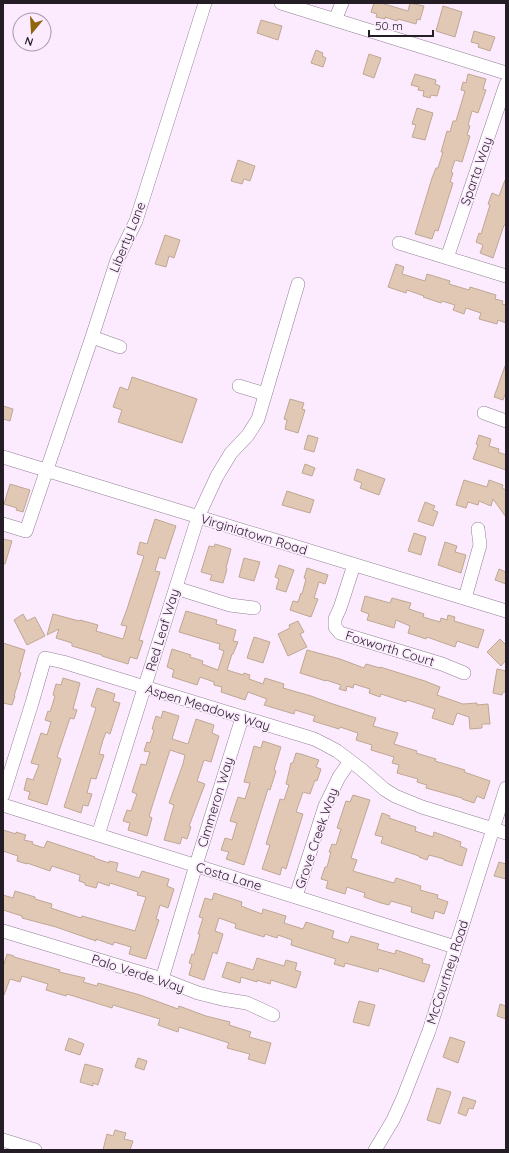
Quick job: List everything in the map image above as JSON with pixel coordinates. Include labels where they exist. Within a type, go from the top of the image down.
[{"type":"street","name":"Liberty Lane","points":[[3,524],[26,531],[117,260],[136,221],[205,3]]},
{"type":"street","points":[[281,3],[506,73]]},
{"type":"street","points":[[335,20],[342,3]]},
{"type":"street","name":"Sparta Way","points":[[447,258],[506,84]]},
{"type":"street","points":[[399,243],[506,276]]},
{"type":"street","name":"Red Leaf Way","points":[[98,835],[198,516],[217,476],[231,453],[248,435],[258,419],[298,284]]},
{"type":"street","points":[[92,337],[120,347]]},
{"type":"street","points":[[240,386],[265,394]]},
{"type":"street","points":[[484,413],[506,422]]},
{"type":"street","name":"Virginiatown Road","points":[[3,457],[506,611]]},
{"type":"street","points":[[465,598],[480,545],[478,529]]},
{"type":"street","name":"Foxworth Court","points":[[354,565],[335,619],[334,627],[340,633],[442,664],[464,673]]},
{"type":"street","points":[[176,588],[230,605],[254,608]]},
{"type":"street","name":"Aspen Meadows Way","points":[[3,794],[45,658],[63,662],[314,739],[350,761],[384,789],[395,796],[422,807],[506,833]]},
{"type":"street","name":"Cimmeron Way","points":[[162,979],[242,718]]},
{"type":"street","name":"Grove Creek Way","points":[[296,896],[325,806],[339,777],[350,761]]},
{"type":"street","name":"McCourtney Road","points":[[375,1150],[393,1120],[403,1098],[429,1031],[506,788]]},
{"type":"street","name":"Costa Lane","points":[[3,805],[455,947]]},
{"type":"street","name":"Palo Verde Way","points":[[3,932],[162,979],[198,993],[247,1003],[273,1014]]},
{"type":"street","points":[[3,1140],[35,1150]]},
{"type":"building","points":[[374,3],[381,3],[408,11],[410,3],[424,6],[420,20],[417,19],[416,24],[398,19],[397,21],[385,17],[385,19],[376,17],[377,14],[371,12]]},
{"type":"building","points":[[443,6],[462,12],[455,37],[436,31]]},
{"type":"building","points":[[261,20],[282,26],[278,40],[257,33]]},
{"type":"building","points":[[474,31],[495,37],[490,51],[478,47],[479,44],[471,42]]},
{"type":"building","points":[[316,50],[323,53],[322,56],[326,58],[323,67],[311,63]]},
{"type":"building","points":[[369,54],[381,58],[374,78],[363,74]]},
{"type":"building","points":[[415,74],[436,80],[435,84],[440,86],[437,96],[431,95],[430,98],[423,96],[424,91],[418,90],[419,87],[411,85]]},
{"type":"building","points":[[468,74],[486,79],[483,89],[486,90],[478,113],[472,111],[467,135],[470,136],[462,162],[455,160],[451,172],[453,173],[450,182],[453,183],[438,231],[435,230],[432,239],[415,234],[432,178],[436,168],[438,168],[443,152],[441,152],[447,131],[450,132],[453,121],[456,121],[465,91],[461,90],[463,82],[466,83]]},
{"type":"building","points":[[417,108],[433,113],[425,140],[412,137],[416,125],[412,124]]},
{"type":"building","points":[[238,160],[255,166],[250,181],[244,179],[242,184],[231,181]]},
{"type":"building","points":[[505,180],[506,226],[504,225],[493,258],[480,253],[483,245],[476,242],[479,233],[481,234],[492,193],[499,196]]},
{"type":"building","points":[[165,235],[180,240],[174,258],[169,256],[166,267],[155,264]]},
{"type":"building","points":[[396,264],[404,267],[402,274],[425,281],[427,274],[450,281],[449,284],[469,290],[470,287],[496,295],[495,299],[503,301],[502,304],[506,305],[506,323],[498,320],[497,324],[479,319],[481,313],[466,308],[464,314],[453,310],[455,305],[442,301],[441,303],[407,290],[406,293],[388,287]]},
{"type":"building","points":[[505,366],[506,392],[503,400],[494,397]]},
{"type":"building","points":[[132,377],[197,399],[182,443],[118,422],[122,410],[113,407],[120,387],[128,390]]},
{"type":"building","points":[[290,399],[304,403],[302,409],[305,410],[298,433],[285,429],[287,420],[284,419]]},
{"type":"building","points":[[3,406],[13,409],[10,421],[3,419]]},
{"type":"building","points":[[308,435],[318,438],[314,452],[304,449]]},
{"type":"building","points":[[479,435],[491,439],[489,446],[499,449],[498,452],[506,455],[506,470],[473,459],[478,445],[476,444]]},
{"type":"building","points":[[305,464],[315,468],[312,476],[302,473]]},
{"type":"building","points":[[357,469],[385,479],[379,495],[360,488],[362,483],[354,480]]},
{"type":"building","points":[[464,480],[487,487],[489,480],[503,485],[502,488],[506,490],[506,517],[493,499],[491,506],[479,501],[478,505],[468,502],[466,508],[456,505]]},
{"type":"building","points":[[10,484],[30,490],[23,512],[16,510],[17,508],[4,504]]},
{"type":"building","points":[[287,491],[314,500],[310,513],[282,505]]},
{"type":"building","points":[[425,502],[435,506],[433,510],[438,512],[433,526],[418,521]]},
{"type":"building","points":[[155,519],[176,526],[165,559],[159,557],[155,571],[160,572],[139,640],[143,641],[137,659],[130,657],[128,664],[72,646],[72,643],[56,638],[59,629],[47,635],[53,614],[98,625],[96,631],[123,639],[127,626],[121,625],[144,556],[137,554],[140,542],[147,544]]},
{"type":"building","points":[[414,533],[426,537],[421,555],[408,551]]},
{"type":"building","points":[[3,539],[12,541],[5,564],[3,564]]},
{"type":"building","points":[[445,542],[457,546],[455,552],[466,555],[461,573],[438,565]]},
{"type":"building","points":[[215,544],[231,549],[223,583],[210,580],[212,575],[201,572],[209,546],[214,547]]},
{"type":"building","points":[[244,558],[260,562],[254,581],[239,577]]},
{"type":"building","points":[[279,565],[294,570],[286,592],[276,589],[279,579],[275,577]]},
{"type":"building","points":[[307,568],[328,575],[325,584],[319,582],[314,598],[318,599],[311,617],[290,610],[293,601],[298,602],[301,593],[302,594]]},
{"type":"building","points":[[499,569],[506,572],[506,584],[495,580]]},
{"type":"building","points":[[365,596],[390,603],[392,598],[411,603],[409,609],[424,614],[423,617],[440,622],[441,618],[447,620],[448,615],[455,617],[454,621],[484,630],[478,648],[457,641],[455,647],[427,637],[426,639],[408,633],[410,626],[396,620],[394,628],[367,620],[369,614],[361,611]]},
{"type":"building","points":[[186,611],[217,620],[216,624],[236,630],[233,641],[238,642],[227,670],[243,675],[244,673],[250,675],[249,679],[263,684],[265,678],[284,684],[283,688],[376,718],[373,726],[398,733],[394,744],[417,751],[416,753],[436,759],[435,761],[465,770],[464,772],[490,781],[484,799],[477,796],[474,803],[426,788],[427,785],[417,782],[418,779],[397,773],[399,765],[392,763],[394,757],[371,750],[372,745],[356,740],[358,733],[313,721],[315,716],[295,710],[294,714],[264,705],[267,699],[248,692],[245,700],[221,692],[222,687],[214,685],[214,682],[200,677],[197,685],[172,677],[174,670],[167,667],[172,649],[191,655],[190,657],[203,661],[202,664],[218,670],[224,651],[219,649],[220,644],[179,632]]},
{"type":"building","points":[[23,614],[27,621],[35,617],[45,636],[27,645],[14,620]]},
{"type":"building","points":[[298,621],[304,632],[300,634],[307,647],[288,656],[278,634],[290,628],[289,625]]},
{"type":"building","points":[[254,637],[270,642],[263,663],[247,658]]},
{"type":"building","points":[[500,639],[506,645],[506,660],[501,666],[487,652]]},
{"type":"building","points":[[3,643],[25,650],[19,672],[21,673],[12,705],[3,703]]},
{"type":"building","points":[[307,650],[340,659],[364,668],[366,664],[425,681],[440,687],[437,695],[463,704],[488,704],[490,724],[482,724],[482,728],[470,729],[469,717],[457,713],[453,725],[432,718],[435,709],[407,700],[406,702],[381,694],[380,697],[369,693],[370,689],[354,684],[353,688],[347,686],[346,691],[339,689],[341,685],[300,673]]},
{"type":"building","points":[[497,669],[506,671],[506,692],[503,692],[502,695],[493,693]]},
{"type":"building","points":[[63,678],[80,683],[73,709],[77,710],[74,719],[70,718],[57,757],[61,759],[47,805],[28,799],[30,792],[24,790],[27,778],[33,780],[39,765],[31,763],[41,733],[47,735],[51,722],[45,720],[48,711],[50,712],[55,696],[53,695],[56,684],[61,685]]},
{"type":"building","points":[[97,688],[115,694],[113,701],[120,703],[110,734],[106,732],[103,740],[99,754],[104,755],[96,779],[91,778],[87,793],[92,794],[88,806],[83,805],[81,813],[64,807],[96,708],[91,706]]},
{"type":"building","points":[[163,711],[179,716],[172,739],[188,744],[196,719],[214,725],[212,733],[219,736],[211,762],[204,760],[197,781],[205,784],[189,826],[191,827],[187,839],[182,837],[180,844],[164,840],[174,805],[169,803],[185,755],[170,750],[149,816],[152,818],[147,836],[128,830],[130,823],[123,821],[127,810],[131,811],[137,794],[132,792],[141,764],[146,765],[150,752],[144,751],[147,742],[150,743],[156,716],[161,718]]},
{"type":"building","points":[[263,741],[281,747],[274,770],[276,771],[270,790],[268,789],[244,865],[226,859],[229,852],[221,850],[225,838],[232,840],[237,823],[230,821],[238,797],[245,799],[250,783],[244,782],[254,746],[261,748]]},
{"type":"building","points":[[296,753],[319,760],[316,767],[321,769],[310,794],[303,792],[296,812],[303,814],[286,869],[282,867],[280,875],[262,869],[270,845],[266,844],[280,799],[284,800],[289,785],[286,784],[291,763],[293,763]]},
{"type":"building","points":[[353,795],[370,800],[351,858],[357,860],[353,871],[394,883],[396,878],[421,886],[420,890],[438,895],[437,898],[448,902],[444,914],[435,911],[433,919],[411,912],[412,907],[391,901],[389,905],[381,903],[364,897],[365,893],[347,887],[345,894],[326,888],[328,881],[321,879],[325,867],[327,867],[331,852],[329,852],[332,844],[336,845],[341,829],[337,828],[346,801],[350,802]]},
{"type":"building","points":[[382,813],[390,816],[389,818],[416,827],[415,831],[433,837],[434,832],[461,842],[460,846],[467,849],[462,866],[429,855],[427,860],[381,843],[383,837],[375,835]]},
{"type":"building","points":[[3,830],[26,835],[24,840],[33,842],[32,844],[44,848],[47,841],[109,863],[109,861],[118,863],[116,871],[139,878],[142,871],[169,879],[167,886],[174,889],[168,908],[160,905],[156,919],[159,920],[146,959],[129,954],[131,947],[114,942],[113,945],[96,939],[96,941],[56,927],[22,918],[22,916],[3,910],[3,895],[13,898],[15,891],[52,904],[51,908],[81,918],[82,916],[135,931],[146,897],[137,895],[138,892],[110,883],[109,886],[98,882],[96,888],[85,885],[85,883],[79,881],[80,875],[52,866],[50,871],[17,861],[18,856],[3,851]]},
{"type":"building","points":[[499,862],[506,864],[506,879],[494,876]]},
{"type":"building","points":[[214,893],[242,902],[241,906],[262,914],[263,909],[286,916],[284,923],[303,929],[306,922],[334,931],[332,938],[348,943],[351,936],[379,944],[377,949],[395,954],[396,950],[423,959],[422,963],[430,965],[424,982],[379,968],[378,972],[345,963],[344,967],[334,964],[336,959],[291,945],[292,940],[278,935],[277,938],[265,934],[264,937],[235,928],[236,924],[219,918],[215,931],[223,934],[217,954],[213,952],[204,980],[189,975],[192,964],[189,963],[192,954],[194,955],[203,918],[199,917],[205,898],[212,900]]},
{"type":"building","points":[[7,954],[60,970],[59,972],[85,978],[83,982],[97,986],[98,983],[140,995],[178,1009],[179,1006],[206,1016],[230,1022],[229,1025],[251,1032],[249,1037],[271,1043],[265,1064],[248,1059],[250,1054],[227,1048],[229,1043],[179,1027],[178,1032],[158,1025],[160,1019],[113,1005],[112,1008],[67,994],[66,996],[46,990],[48,984],[22,976],[20,982],[10,979],[3,995],[3,967]]},
{"type":"building","points":[[257,958],[284,966],[286,960],[297,963],[295,970],[301,972],[296,988],[271,980],[270,984],[241,977],[240,983],[222,977],[227,962],[253,970]]},
{"type":"building","points":[[359,1001],[375,1005],[369,1026],[353,1022]]},
{"type":"building","points":[[500,1004],[506,1006],[506,1019],[497,1016]]},
{"type":"building","points":[[450,1037],[465,1042],[458,1063],[443,1057]]},
{"type":"building","points":[[69,1038],[84,1044],[80,1055],[65,1050]]},
{"type":"building","points":[[138,1058],[147,1061],[144,1070],[135,1067]]},
{"type":"building","points":[[85,1064],[103,1069],[98,1085],[93,1083],[93,1086],[80,1082]]},
{"type":"building","points":[[437,1088],[451,1092],[440,1124],[427,1120]]},
{"type":"building","points":[[463,1097],[476,1101],[473,1109],[469,1108],[466,1116],[458,1113]]},
{"type":"building","points":[[115,1130],[126,1133],[124,1139],[133,1141],[130,1150],[103,1150],[107,1134],[113,1136]]}]
